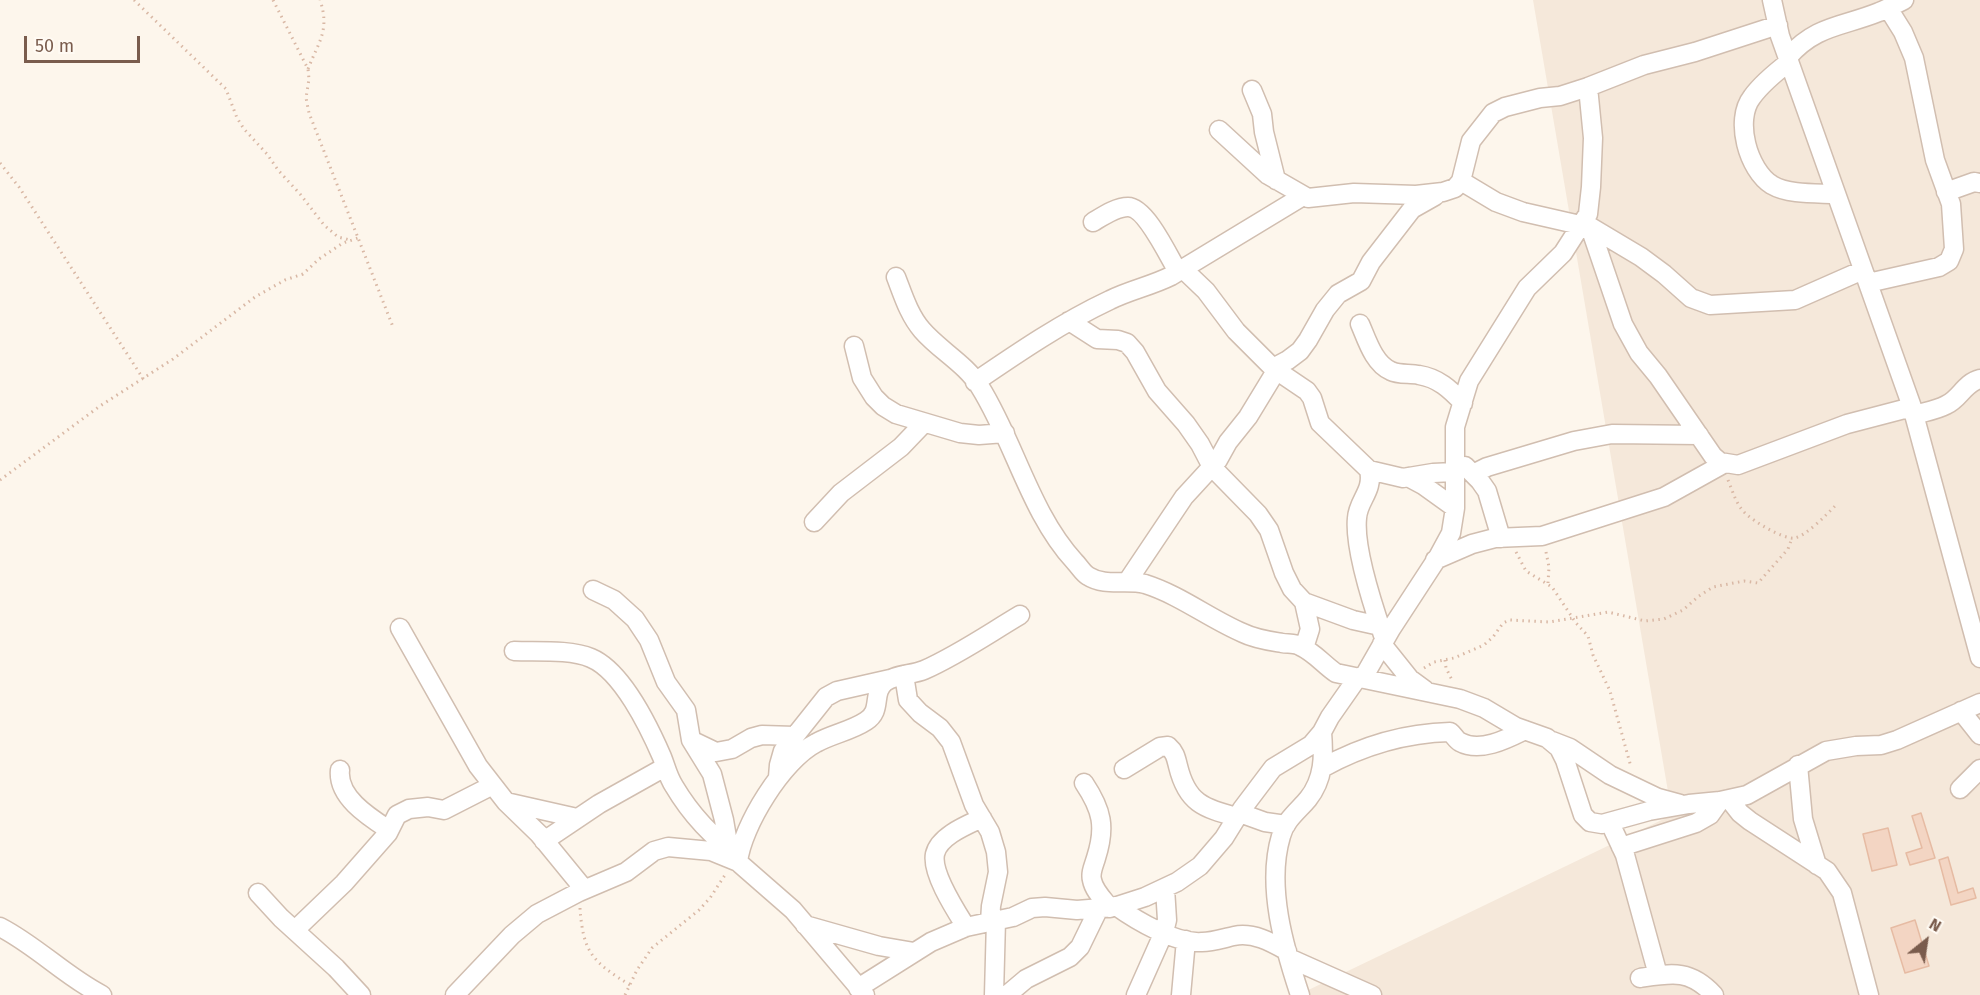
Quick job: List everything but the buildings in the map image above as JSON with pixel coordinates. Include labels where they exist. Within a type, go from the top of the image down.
[{"type":"street","points":[[1772,0],[1789,59],[1913,411],[1980,658]]},
{"type":"street","points":[[1461,181],[1496,202],[1523,212],[1584,225],[1641,257],[1691,298],[1710,305],[1795,300],[1866,277],[1940,267],[1949,261],[1954,249],[1951,204],[1935,160],[1914,58],[1903,32],[1885,5],[1819,31],[1799,43],[1789,59],[1750,98],[1746,111],[1744,132],[1747,147],[1758,174],[1773,186],[1792,191],[1836,194]]},
{"type":"street","points":[[1219,130],[1276,180],[1308,198],[1354,193],[1416,195],[1442,192],[1455,188],[1461,181],[1471,141],[1493,113],[1514,105],[1560,96],[1644,65],[1695,52],[1778,25]]},
{"type":"street","points":[[514,651],[579,655],[592,658],[608,670],[626,691],[648,729],[674,786],[691,812],[734,857],[793,910],[862,991],[914,952],[968,927],[1013,917],[1032,908],[1077,910],[1109,907],[1177,882],[1200,866],[1224,838],[1273,768],[1311,745],[1322,732],[1330,717],[1360,677],[1382,636],[1451,533],[1455,508],[1455,427],[1469,381],[1527,288],[1563,253],[1584,225],[1591,187],[1593,138],[1588,87]]},
{"type":"street","points":[[1252,90],[1262,114],[1276,180]]},
{"type":"street","points":[[1946,192],[1974,182],[1980,183]]},
{"type":"street","points":[[1127,582],[1184,497],[1212,467],[1248,417],[1275,369],[1299,351],[1330,302],[1338,294],[1361,281],[1371,262],[1412,208],[1442,192]]},
{"type":"street","points":[[1396,194],[1397,227]]},
{"type":"street","points":[[975,382],[1069,321],[1112,299],[1153,285],[1303,196]]},
{"type":"street","points":[[1094,222],[1122,207],[1135,208],[1144,217],[1180,270],[1206,291],[1236,331],[1275,369],[1307,392],[1312,398],[1320,423],[1369,470],[1387,476],[1408,477],[1454,472]]},
{"type":"street","points":[[1584,225],[1623,324],[1639,353],[1722,466]]},
{"type":"street","points":[[896,277],[913,317],[923,331],[975,382],[993,409],[1023,478],[1062,548],[1088,576],[1113,583],[1145,584],[1169,594],[1244,634],[1298,644],[1336,673],[1460,699],[1484,708],[1503,721],[1570,748],[1610,775],[1682,805]]},
{"type":"street","points":[[1069,321],[1097,339],[1118,340],[1126,343],[1135,352],[1157,391],[1186,424],[1212,467],[1258,514],[1269,530],[1288,581],[1304,602],[1310,629],[1304,648]]},
{"type":"street","points":[[1360,324],[1374,354],[1382,365],[1391,371],[1437,380],[1463,402]]},
{"type":"street","points":[[854,346],[862,378],[874,397],[896,414],[960,433],[979,435],[1005,433]]},
{"type":"street","points":[[1435,560],[1472,544],[1504,538],[1542,536],[1664,497],[1722,466],[1738,465],[1847,424],[1946,405],[1954,400],[1967,385],[1980,379]]},
{"type":"street","points":[[814,522],[841,493],[901,447],[924,423]]},
{"type":"street","points":[[1473,474],[1488,467],[1574,441],[1612,434],[1699,435]]},
{"type":"street","points":[[1454,453],[1487,491],[1504,538]]},
{"type":"street","points":[[1369,470],[1371,479],[1357,517],[1358,541],[1369,589],[1382,636],[1409,678],[1426,692]]},
{"type":"street","points":[[1408,477],[1455,508]]},
{"type":"street","points":[[593,590],[614,600],[635,619],[649,640],[666,682],[686,710],[691,740],[712,774],[734,857]]},
{"type":"street","points":[[1304,602],[1353,620],[1382,636]]},
{"type":"street","points":[[778,779],[778,765],[783,751],[826,697],[837,691],[922,671],[963,650],[1020,615]]},
{"type":"street","points":[[400,628],[478,766],[506,802],[544,841],[582,890]]},
{"type":"street","points":[[734,857],[752,818],[778,779],[800,753],[816,742],[854,728],[873,716],[881,687],[897,677]]},
{"type":"street","points":[[897,677],[908,700],[920,713],[940,728],[951,742],[974,805],[990,832],[998,872],[991,906],[994,995]]},
{"type":"street","points":[[1549,740],[1559,748],[1565,760],[1583,814],[1590,822],[1610,823],[1649,811],[1747,795],[1826,751],[1881,745],[1980,703]]},
{"type":"street","points":[[1961,711],[1980,735]]},
{"type":"street","points":[[1322,768],[1353,752],[1403,737],[1450,732],[1461,743],[1485,746],[1525,730]]},
{"type":"street","points":[[1300,995],[1288,955],[1276,878],[1281,834],[1310,796],[1322,768],[1324,756],[1322,732]]},
{"type":"street","points":[[691,740],[716,752],[732,749],[762,735],[795,736]]},
{"type":"street","points":[[1124,769],[1160,747],[1168,746],[1175,753],[1182,779],[1192,798],[1210,810],[1286,825]]},
{"type":"street","points":[[1798,765],[1803,819],[1816,864]]},
{"type":"street","points":[[544,841],[577,818],[665,767]]},
{"type":"street","points":[[1960,789],[1980,769]]},
{"type":"street","points":[[340,770],[339,777],[350,798],[361,810],[389,830]]},
{"type":"street","points":[[1084,783],[1099,811],[1102,823],[1103,838],[1091,880],[1109,907],[1186,940],[1202,942],[1238,935],[1257,936],[1288,955],[1372,995]]},
{"type":"street","points":[[295,930],[344,883],[389,830],[397,815],[409,808],[428,807],[444,810],[493,784]]},
{"type":"street","points":[[1621,847],[1696,823],[1710,815],[1724,800]]},
{"type":"street","points":[[1724,800],[1758,827],[1827,871],[1842,893],[1869,995]]},
{"type":"street","points":[[506,802],[577,818]]},
{"type":"street","points":[[982,818],[961,827],[948,836],[935,852],[934,867],[968,927],[994,955]]},
{"type":"street","points":[[1610,823],[1621,847],[1638,899],[1658,975]]},
{"type":"street","points":[[455,995],[524,924],[537,914],[582,890],[626,872],[654,851],[668,847],[711,851],[734,857]]},
{"type":"street","points":[[1136,995],[1164,932],[1167,920],[1165,888]]},
{"type":"street","points":[[258,893],[362,995]]},
{"type":"street","points":[[1007,995],[1026,980],[1070,957],[1109,907]]},
{"type":"street","points":[[805,924],[879,946],[914,952]]},
{"type":"street","points":[[0,927],[21,938],[81,984],[102,995]]},
{"type":"street","points":[[1181,995],[1186,940]]},
{"type":"street","points":[[1640,978],[1679,974],[1690,976],[1707,987],[1714,995]]},
{"type":"path","points":[[134,0],[226,89],[237,118],[244,129],[324,225],[343,239],[358,238]]},
{"type":"path","points":[[273,0],[308,69],[306,98],[309,113],[393,327]]},
{"type":"path","points":[[308,69],[324,30],[324,12],[320,0]]},
{"type":"path","points":[[0,163],[19,187],[144,380]]},
{"type":"path","points":[[0,480],[100,406],[144,380],[255,297],[285,280],[303,274],[319,259],[343,243],[358,238]]},
{"type":"path","points":[[1722,466],[1737,503],[1746,514],[1784,537],[1795,538],[1808,530],[1835,506]]},
{"type":"path","points":[[1542,536],[1549,567],[1548,583]]},
{"type":"path","points":[[1504,538],[1526,571],[1548,583],[1588,636],[1593,656],[1610,691],[1638,788]]},
{"type":"path","points":[[1409,678],[1434,662],[1454,658],[1484,645],[1503,623],[1510,620],[1549,622],[1608,612],[1645,621],[1664,619],[1683,610],[1713,587],[1744,581],[1758,583],[1785,554],[1792,538]]},
{"type":"path","points":[[625,995],[637,970],[652,948],[710,898],[734,857]]},
{"type":"path","points":[[582,890],[582,928],[588,950],[600,963],[630,985]]},
{"type":"shaded area","points":[[1533,0],[1980,0],[1980,995],[1298,995],[1672,815]]}]
